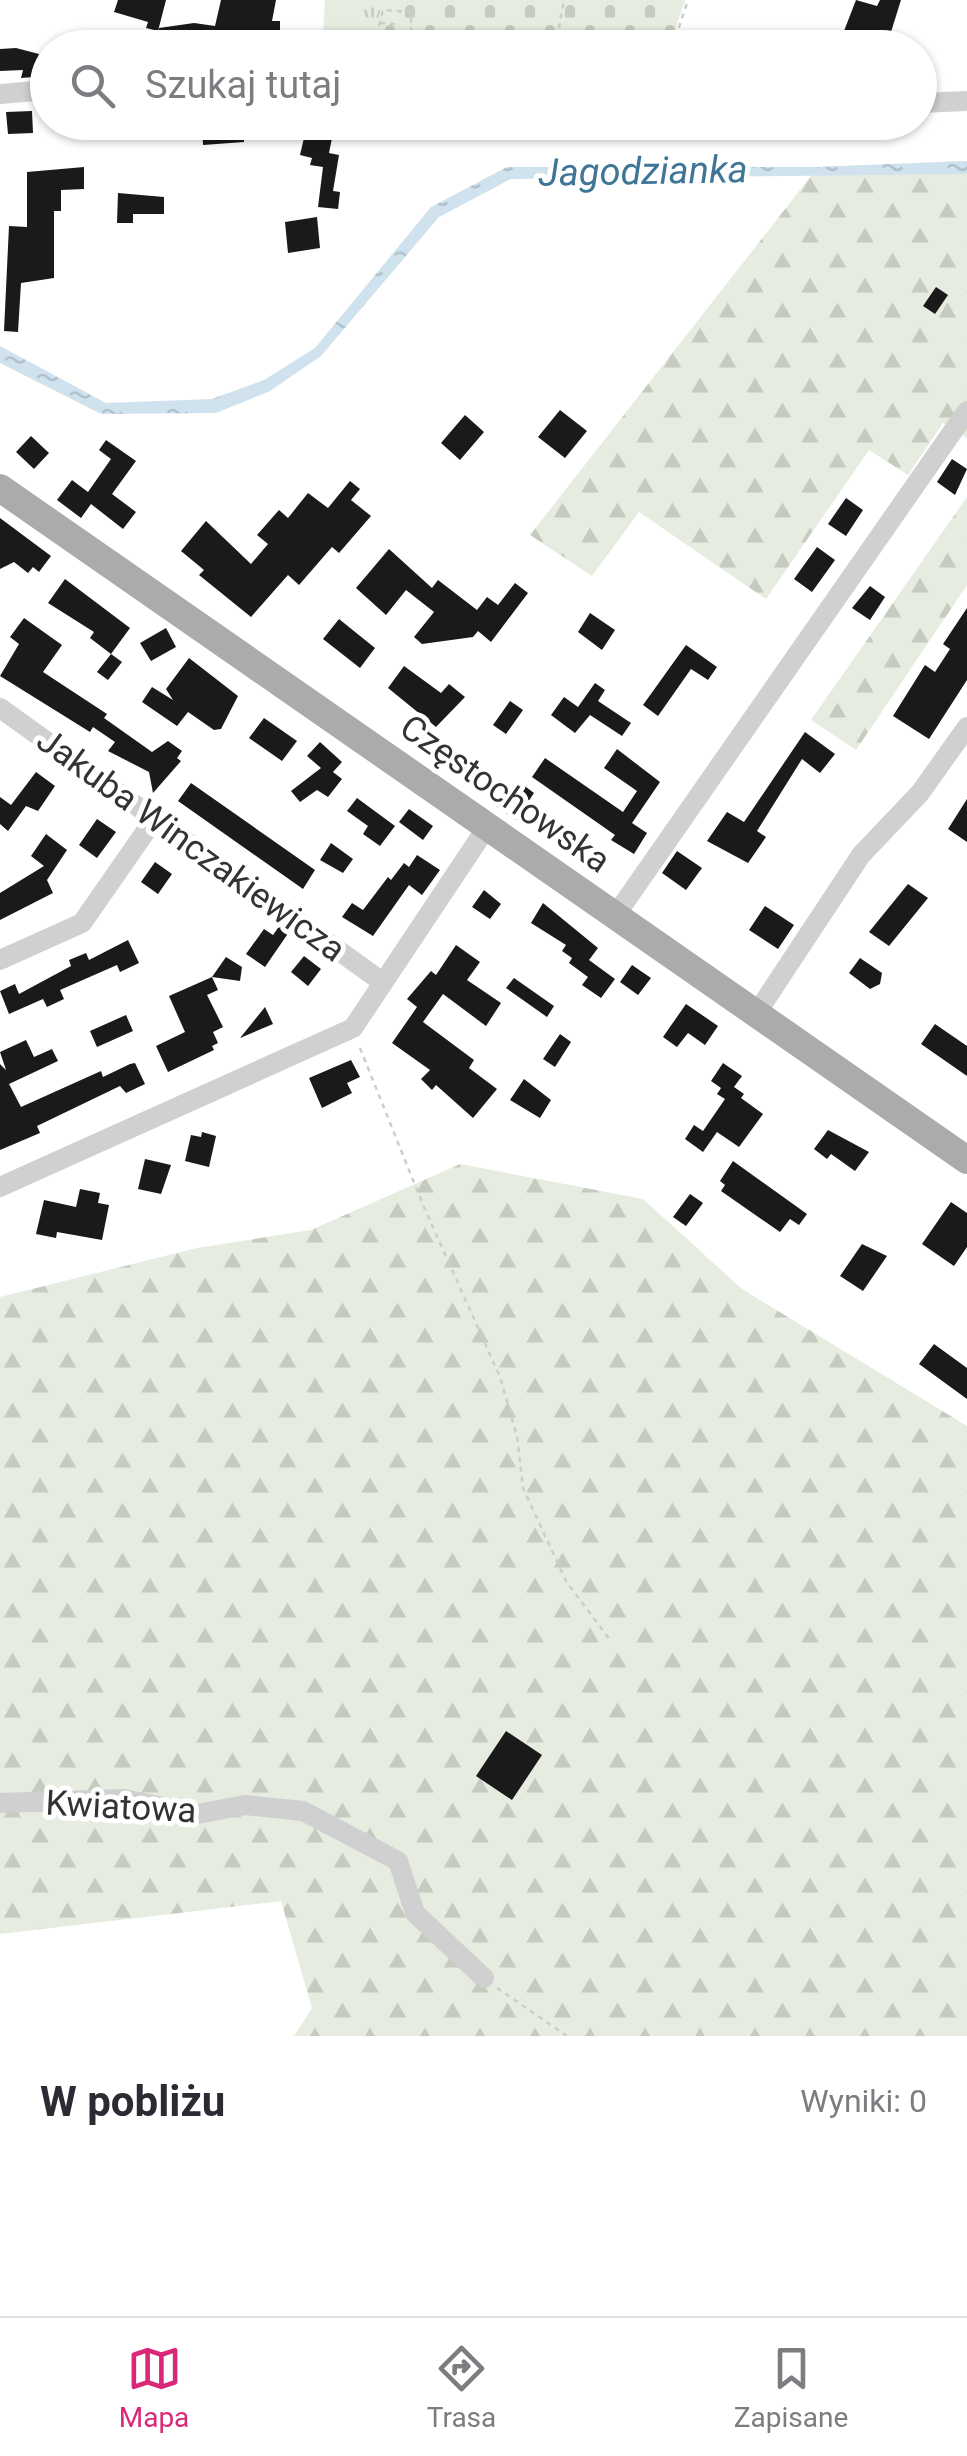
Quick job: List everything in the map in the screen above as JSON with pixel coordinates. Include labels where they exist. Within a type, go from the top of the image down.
[{"type":"main road","name":"Częstochowska","points":[[0,488],[967,1160]]},
{"type":"street","points":[[0,94],[30,92]]},
{"type":"street","points":[[937,102],[967,101]]},
{"type":"street","points":[[615,916],[967,411]]},
{"type":"street","name":"Jakuba Winczakiewicza","points":[[0,708],[382,981]]},
{"type":"street","points":[[756,1014],[861,856],[920,793],[967,728]]},
{"type":"street","points":[[0,960],[82,923],[154,818]]},
{"type":"street","points":[[0,1186],[352,1028],[487,828]]},
{"type":"street","name":"Kwiatowa","points":[[0,1804],[124,1799],[197,1814],[246,1805],[303,1812],[398,1861],[415,1913],[484,1978]]},
{"type":"path","points":[[559,30],[564,0]]},
{"type":"path","points":[[678,30],[688,0]]},
{"type":"path","points":[[378,30],[382,10],[410,12],[411,30]]},
{"type":"path","points":[[380,23],[394,24],[393,30]]},
{"type":"path","points":[[352,1028],[423,1205],[500,1377],[517,1436],[523,1488],[566,1581],[610,1640]]},
{"type":"path","points":[[484,1978],[567,2036]]},
{"type":"green space","points":[[325,0],[383,0],[376,30],[323,30]]},
{"type":"green space","points":[[383,0],[685,0],[675,30],[376,30]]},
{"type":"green space","points":[[967,161],[967,438],[943,423],[908,475],[869,450],[766,599],[639,512],[592,576],[530,535],[818,167]]},
{"type":"green space","points":[[967,497],[967,585],[856,750],[811,720]]},
{"type":"green space","points":[[460,1164],[643,1199],[742,1289],[967,1426],[967,2036],[294,2036],[312,2008],[281,1901],[0,1934],[0,1297],[197,1248],[311,1230]]},
{"type":"water","name":"Jagodzianka","points":[[967,161],[967,174],[511,179],[439,217],[321,356],[270,391],[216,413],[101,414],[0,363],[0,346],[106,403],[212,399],[264,380],[315,348],[431,207],[507,167],[818,167]]},
{"type":"building","points":[[118,0],[166,0],[158,30],[146,28],[148,22],[114,12]]},
{"type":"building","points":[[221,0],[276,0],[272,21],[280,21],[280,30],[159,30],[194,23],[215,26]]},
{"type":"building","points":[[856,0],[877,6],[880,0],[901,0],[892,30],[844,30]]},
{"type":"building","points":[[0,49],[30,52],[30,77],[21,78],[23,70],[0,71]]},
{"type":"building","points":[[30,111],[30,133],[8,134],[6,112]]},
{"type":"building","points":[[203,140],[244,140],[244,142],[203,145]]},
{"type":"building","points":[[304,140],[332,140],[329,153],[339,155],[333,191],[340,192],[338,209],[318,207],[323,167],[310,165],[312,158],[300,155]]},
{"type":"building","points":[[84,167],[84,189],[61,190],[61,211],[54,211],[54,278],[21,283],[18,332],[4,331],[9,226],[27,227],[27,172]]},
{"type":"building","points":[[118,193],[164,197],[164,214],[133,214],[133,223],[117,223]]},
{"type":"building","points":[[317,217],[320,248],[288,253],[285,222]]},
{"type":"building","points":[[936,287],[948,295],[935,314],[923,306]]},
{"type":"building","points":[[560,410],[587,431],[565,458],[538,437]]},
{"type":"building","points":[[465,415],[484,432],[460,460],[441,443]]},
{"type":"building","points":[[31,436],[49,453],[34,469],[16,452]]},
{"type":"building","points":[[106,440],[136,461],[112,494],[136,512],[123,529],[91,504],[81,518],[57,500],[72,480],[88,492],[111,459],[99,450]]},
{"type":"building","points":[[952,459],[967,469],[955,495],[937,482]]},
{"type":"building","points":[[350,481],[360,489],[351,500],[371,516],[339,553],[332,547],[299,585],[288,575],[251,617],[199,575],[204,570],[181,551],[206,521],[251,564],[268,544],[257,535],[279,510],[288,518],[308,493],[328,508]]},
{"type":"building","points":[[846,498],[863,510],[846,536],[828,524]]},
{"type":"building","points":[[0,518],[51,556],[39,572],[33,567],[28,573],[14,562],[0,569]]},
{"type":"building","points":[[817,547],[835,560],[812,592],[794,579]]},
{"type":"building","points":[[389,549],[432,588],[438,580],[477,610],[487,597],[498,605],[515,583],[528,593],[491,642],[478,631],[473,637],[422,644],[414,637],[434,612],[406,590],[386,615],[356,588]]},
{"type":"building","points":[[65,579],[130,628],[111,654],[90,638],[94,632],[48,603]]},
{"type":"building","points":[[870,586],[885,597],[870,620],[852,608]]},
{"type":"building","points":[[967,608],[967,680],[929,739],[893,716],[925,665],[935,672],[950,649],[943,644]]},
{"type":"building","points":[[590,613],[615,630],[602,650],[578,632]]},
{"type":"building","points":[[24,618],[62,645],[43,672],[107,714],[104,718],[152,752],[168,741],[182,751],[177,758],[181,761],[153,793],[149,772],[108,751],[115,742],[93,727],[90,732],[0,676],[19,644],[10,637]]},
{"type":"building","points":[[339,619],[375,648],[360,668],[323,639]]},
{"type":"building","points":[[166,628],[176,647],[151,661],[140,643]]},
{"type":"building","points":[[686,645],[717,667],[708,680],[691,669],[658,716],[643,705]]},
{"type":"building","points":[[111,654],[122,662],[108,680],[97,672]]},
{"type":"building","points":[[189,658],[238,696],[221,729],[214,730],[188,712],[177,726],[142,702],[152,687],[173,700],[166,689]]},
{"type":"building","points":[[404,666],[441,693],[449,684],[465,697],[436,727],[388,688]]},
{"type":"building","points":[[595,683],[605,690],[598,701],[631,723],[622,736],[590,715],[575,733],[551,715],[564,697],[578,707]]},
{"type":"building","points":[[510,701],[523,710],[506,734],[493,725]]},
{"type":"building","points":[[264,718],[297,741],[282,761],[249,738]]},
{"type":"building","points":[[805,732],[835,754],[820,773],[802,759],[757,831],[766,837],[748,863],[707,841],[727,812],[744,822]]},
{"type":"building","points":[[320,742],[342,762],[333,772],[342,779],[328,797],[317,790],[300,802],[291,791],[321,768],[307,756]]},
{"type":"building","points":[[617,749],[660,782],[632,823],[647,833],[634,854],[611,840],[615,835],[532,777],[545,758],[623,812],[637,791],[604,768]]},
{"type":"building","points":[[36,772],[55,786],[38,811],[26,806],[8,831],[0,824],[0,797],[11,805]]},
{"type":"building","points":[[191,783],[315,870],[303,889],[178,801]]},
{"type":"building","points":[[522,784],[534,793],[516,820],[496,806],[511,785],[518,790]]},
{"type":"building","points":[[357,798],[395,826],[380,846],[363,834],[368,826],[347,811]]},
{"type":"building","points":[[967,799],[967,842],[948,829]]},
{"type":"building","points":[[409,809],[433,826],[423,840],[399,822]]},
{"type":"building","points":[[97,819],[116,832],[97,858],[79,845]]},
{"type":"building","points":[[46,834],[67,850],[47,880],[53,893],[0,920],[0,893],[44,866],[31,856]]},
{"type":"building","points":[[331,843],[353,859],[343,873],[320,860]]},
{"type":"building","points":[[677,851],[702,868],[686,890],[662,873]]},
{"type":"building","points":[[417,855],[440,870],[422,895],[409,885],[373,936],[342,917],[352,903],[363,910],[388,877],[391,880],[404,863],[409,867]]},
{"type":"building","points":[[155,862],[172,874],[158,894],[141,882]]},
{"type":"building","points":[[908,884],[928,898],[889,946],[869,932]]},
{"type":"building","points":[[484,890],[501,904],[490,919],[472,907]]},
{"type":"building","points":[[543,903],[598,948],[589,960],[615,979],[601,998],[582,985],[588,977],[569,963],[572,958],[562,951],[566,945],[531,923]]},
{"type":"building","points":[[765,906],[794,925],[778,949],[749,930]]},
{"type":"building","points":[[280,925],[289,932],[265,967],[246,954],[264,929],[273,935]]},
{"type":"building","points":[[128,940],[139,963],[120,972],[117,965],[60,990],[64,999],[47,1007],[43,999],[9,1014],[0,991],[15,984],[19,994],[71,966],[69,960],[86,953],[89,960]]},
{"type":"building","points":[[456,945],[480,962],[467,980],[501,1003],[486,1026],[443,994],[423,1022],[474,1060],[469,1068],[497,1089],[473,1118],[436,1085],[432,1090],[421,1079],[430,1070],[392,1043],[417,1007],[407,999],[431,971],[436,975]]},
{"type":"building","points":[[304,956],[321,969],[308,986],[291,972]]},
{"type":"building","points":[[226,957],[242,967],[240,981],[212,977]]},
{"type":"building","points":[[860,958],[882,973],[880,984],[870,989],[849,973]]},
{"type":"building","points":[[632,965],[651,978],[638,995],[620,982]]},
{"type":"building","points":[[212,977],[218,990],[207,995],[223,1027],[213,1032],[218,1043],[212,1046],[214,1050],[168,1072],[156,1046],[185,1032],[169,996]]},
{"type":"building","points":[[514,978],[554,1006],[547,1017],[506,988]]},
{"type":"building","points":[[686,1004],[718,1026],[705,1045],[688,1033],[677,1047],[663,1037]]},
{"type":"building","points":[[265,1007],[273,1024],[240,1038]]},
{"type":"building","points":[[126,1015],[133,1031],[97,1047],[90,1031]]},
{"type":"building","points":[[935,1024],[967,1046],[967,1076],[921,1044]]},
{"type":"building","points":[[560,1034],[571,1042],[555,1067],[543,1059]]},
{"type":"building","points":[[26,1040],[34,1057],[52,1049],[58,1061],[9,1084],[21,1107],[101,1071],[103,1077],[135,1063],[145,1084],[126,1093],[120,1086],[37,1126],[40,1133],[0,1150],[0,1064],[6,1070],[0,1052]]},
{"type":"building","points":[[351,1060],[360,1077],[347,1083],[352,1093],[322,1108],[309,1078]]},
{"type":"building","points":[[723,1063],[742,1076],[734,1087],[744,1094],[741,1098],[763,1114],[739,1147],[717,1132],[703,1152],[685,1139],[694,1125],[703,1131],[725,1099],[717,1094],[721,1088],[711,1081]]},
{"type":"building","points":[[524,1079],[551,1100],[540,1118],[510,1100]]},
{"type":"building","points":[[828,1130],[869,1152],[855,1171],[831,1154],[827,1159],[814,1149]]},
{"type":"building","points":[[202,1132],[216,1136],[209,1167],[185,1161],[191,1135],[201,1137]]},
{"type":"building","points":[[145,1159],[171,1165],[161,1194],[138,1189]]},
{"type":"building","points":[[733,1161],[807,1214],[799,1225],[790,1219],[780,1232],[721,1191],[725,1185],[720,1181]]},
{"type":"building","points":[[80,1189],[100,1193],[98,1203],[109,1205],[102,1240],[57,1232],[56,1238],[36,1234],[44,1200],[76,1207]]},
{"type":"building","points":[[690,1194],[703,1203],[686,1226],[673,1217]]},
{"type":"building","points":[[951,1202],[967,1213],[967,1247],[954,1266],[922,1244]]},
{"type":"building","points":[[862,1244],[887,1256],[863,1291],[840,1276]]},
{"type":"building","points":[[934,1344],[967,1368],[967,1399],[919,1364]]},
{"type":"building","points":[[506,1731],[542,1755],[512,1800],[476,1776]]}]
